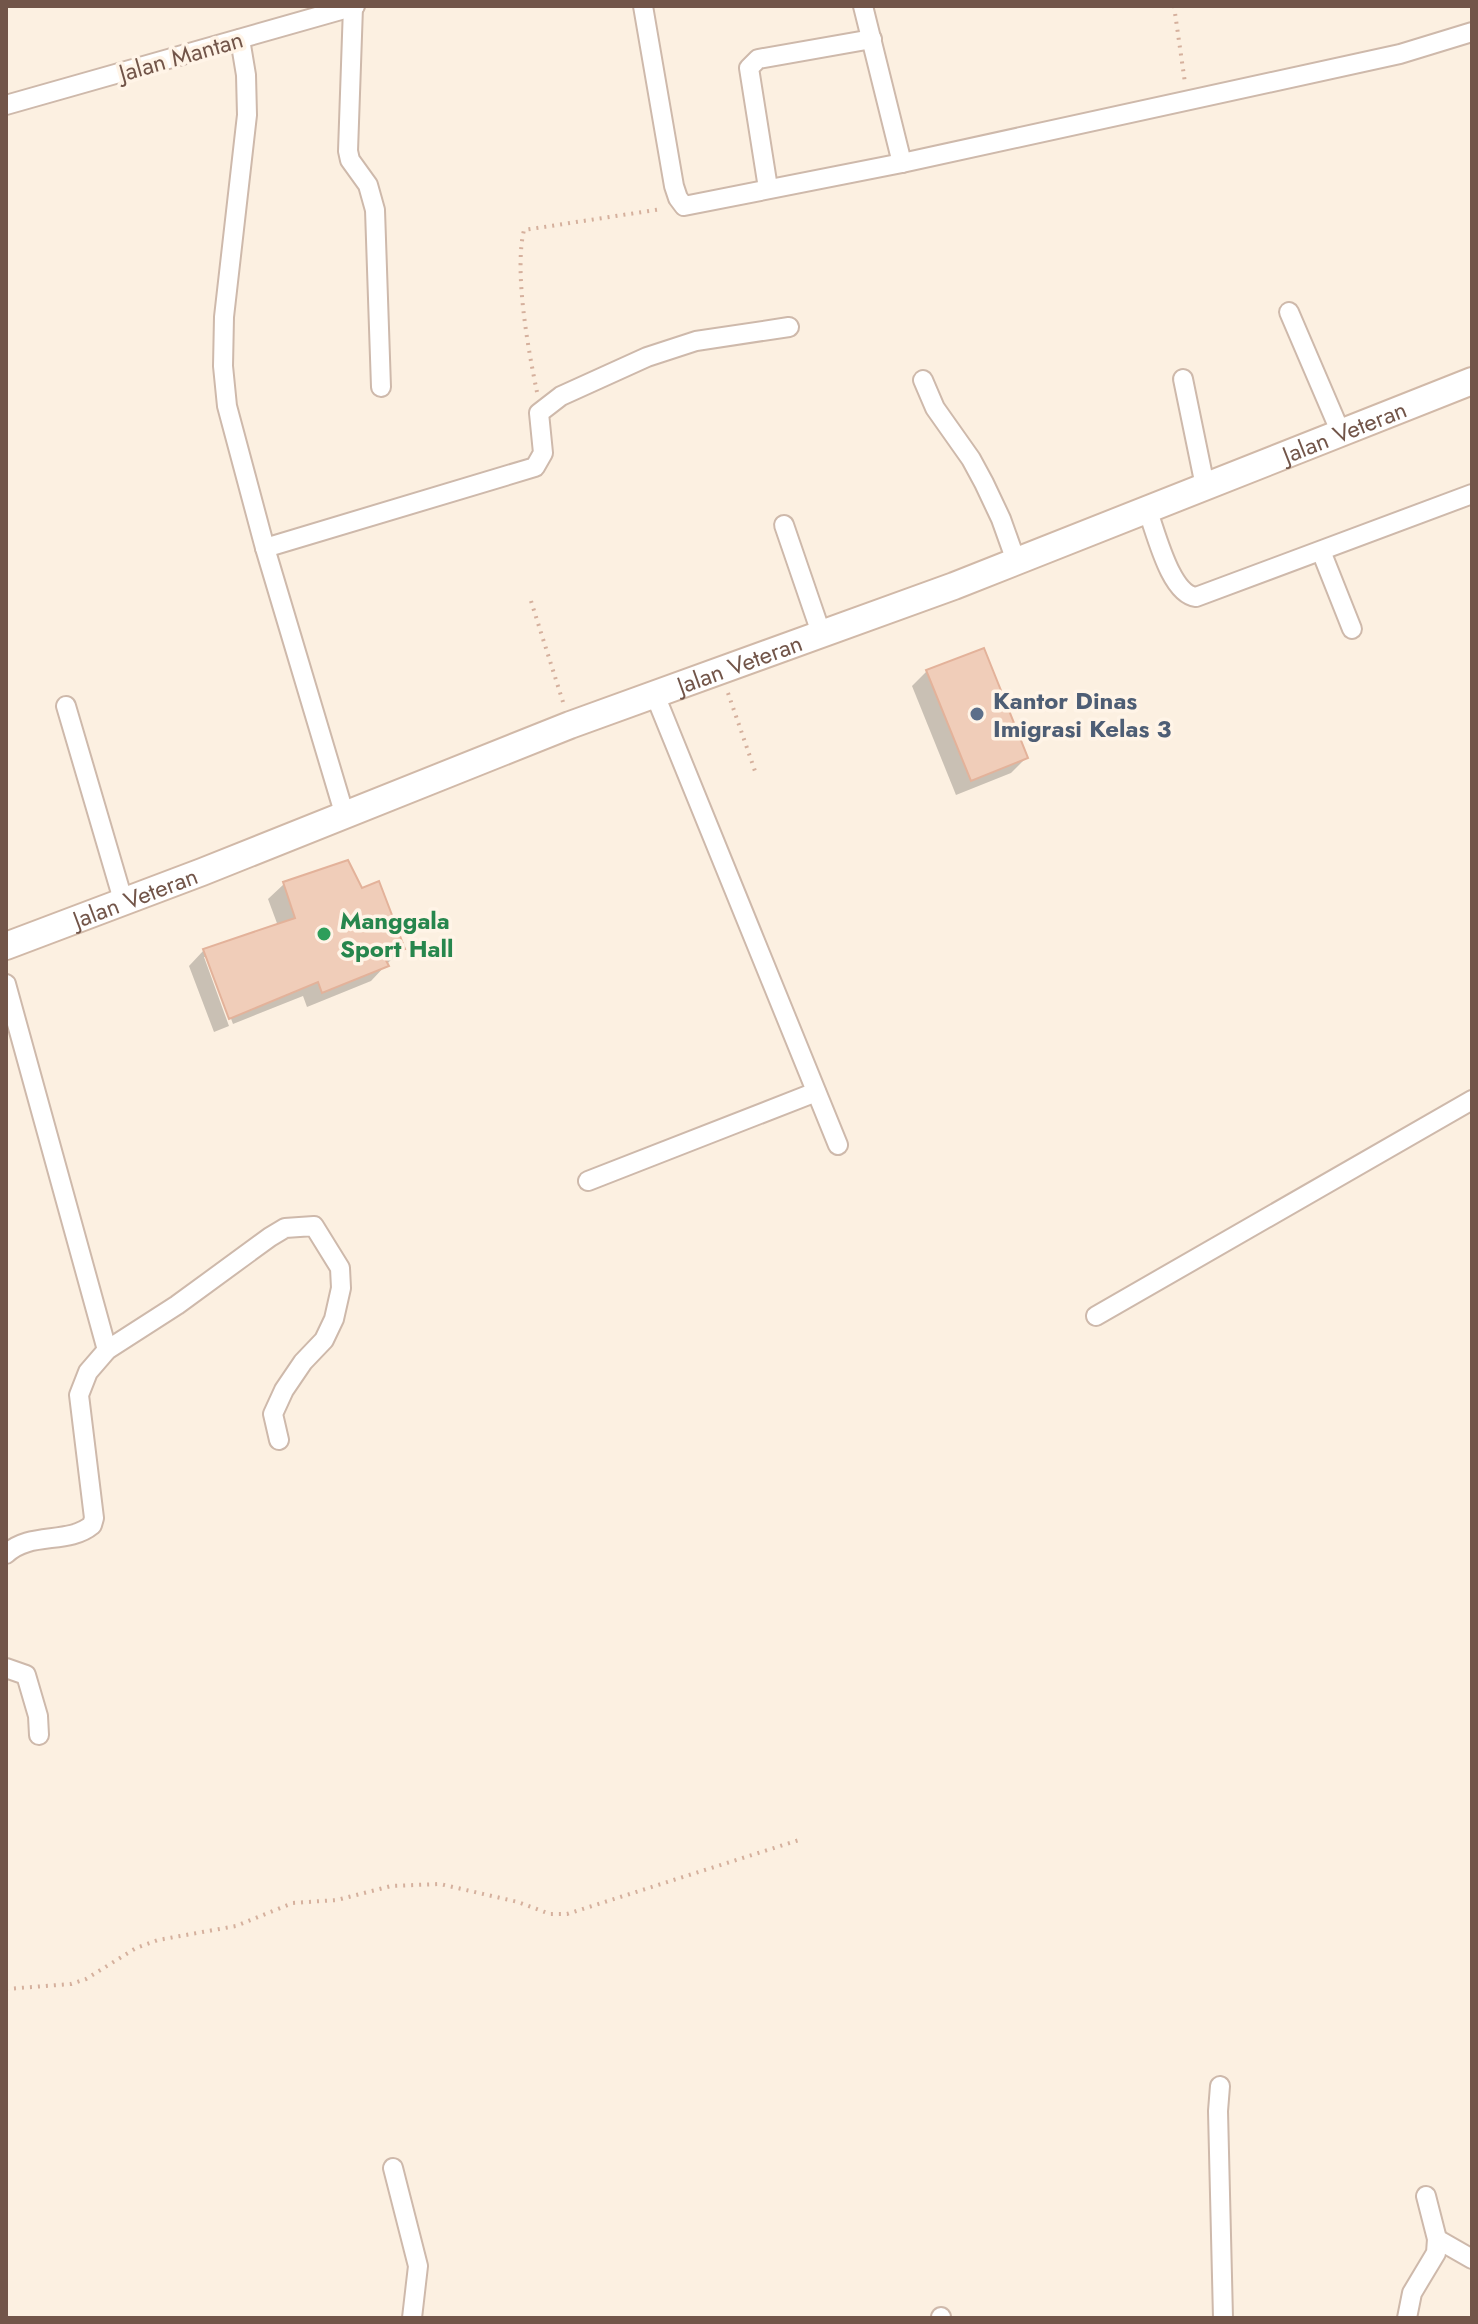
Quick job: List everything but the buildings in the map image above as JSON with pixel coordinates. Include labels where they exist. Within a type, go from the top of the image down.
[{"type":"street","points":[[354,6],[348,151],[350,160],[368,185],[375,210],[381,387]]},
{"type":"street","name":"Jalan Mantan","points":[[6,105],[354,6]]},
{"type":"street","points":[[643,6],[674,186],[684,206],[902,163],[1400,54],[1472,32]]},
{"type":"street","points":[[863,6],[902,163]]},
{"type":"street","points":[[240,39],[246,75],[247,115],[230,256],[223,366],[227,406],[265,548],[345,816]]},
{"type":"street","points":[[768,188],[749,68],[758,59],[872,39]]},
{"type":"street","points":[[1289,312],[1340,431]]},
{"type":"street","points":[[265,548],[535,467],[543,453],[538,418],[541,409],[561,396],[618,368],[696,341],[789,327]]},
{"type":"street","points":[[1183,379],[1205,486]]},
{"type":"street","points":[[923,380],[935,408],[984,483],[1016,561]]},
{"type":"street","name":"Jalan Veteran","points":[[6,946],[345,816],[570,725],[1016,561],[1472,381]]},
{"type":"street","points":[[1147,509],[1175,582],[1188,597],[1196,597],[1472,494]]},
{"type":"street","points":[[784,525],[821,633]]},
{"type":"street","points":[[1321,551],[1352,629]]},
{"type":"street","points":[[655,695],[838,1145]]},
{"type":"street","points":[[66,706],[123,900]]},
{"type":"street","points":[[6,984],[107,1350]]},
{"type":"street","points":[[588,1181],[816,1092]]},
{"type":"street","points":[[1096,1316],[1472,1100]]},
{"type":"street","points":[[6,1554],[22,1543],[78,1532],[92,1525],[94,1518],[79,1395],[88,1372],[107,1350],[177,1305],[285,1228],[314,1226],[340,1268],[341,1288],[334,1319],[324,1340],[303,1362],[284,1390],[273,1414],[279,1440]]},
{"type":"street","points":[[6,1668],[26,1675],[31,1686],[39,1735]]},
{"type":"street","points":[[1220,2086],[1223,2318]]},
{"type":"street","points":[[393,2168],[418,2266],[412,2318]]},
{"type":"street","points":[[1407,2318],[1412,2293],[1436,2253],[1437,2239],[1426,2196]]},
{"type":"street","points":[[1437,2239],[1472,2259]]},
{"type":"path","points":[[1174,6],[1187,100]]},
{"type":"path","points":[[541,409],[531,364],[519,252],[524,230],[684,206]]},
{"type":"path","points":[[531,601],[570,725]]},
{"type":"path","points":[[720,670],[756,774]]},
{"type":"path","points":[[6,1989],[71,1984],[86,1979],[136,1948],[158,1940],[236,1926],[293,1903],[337,1900],[413,1883],[459,1887],[518,1902],[550,1914],[567,1914],[799,1840]]},
{"type":"place","name":"Kantor Dinas Imigrasi Kelas 3","points":[[977,714]]},
{"type":"place","name":"Manggala Sport Hall","points":[[324,934]]}]
